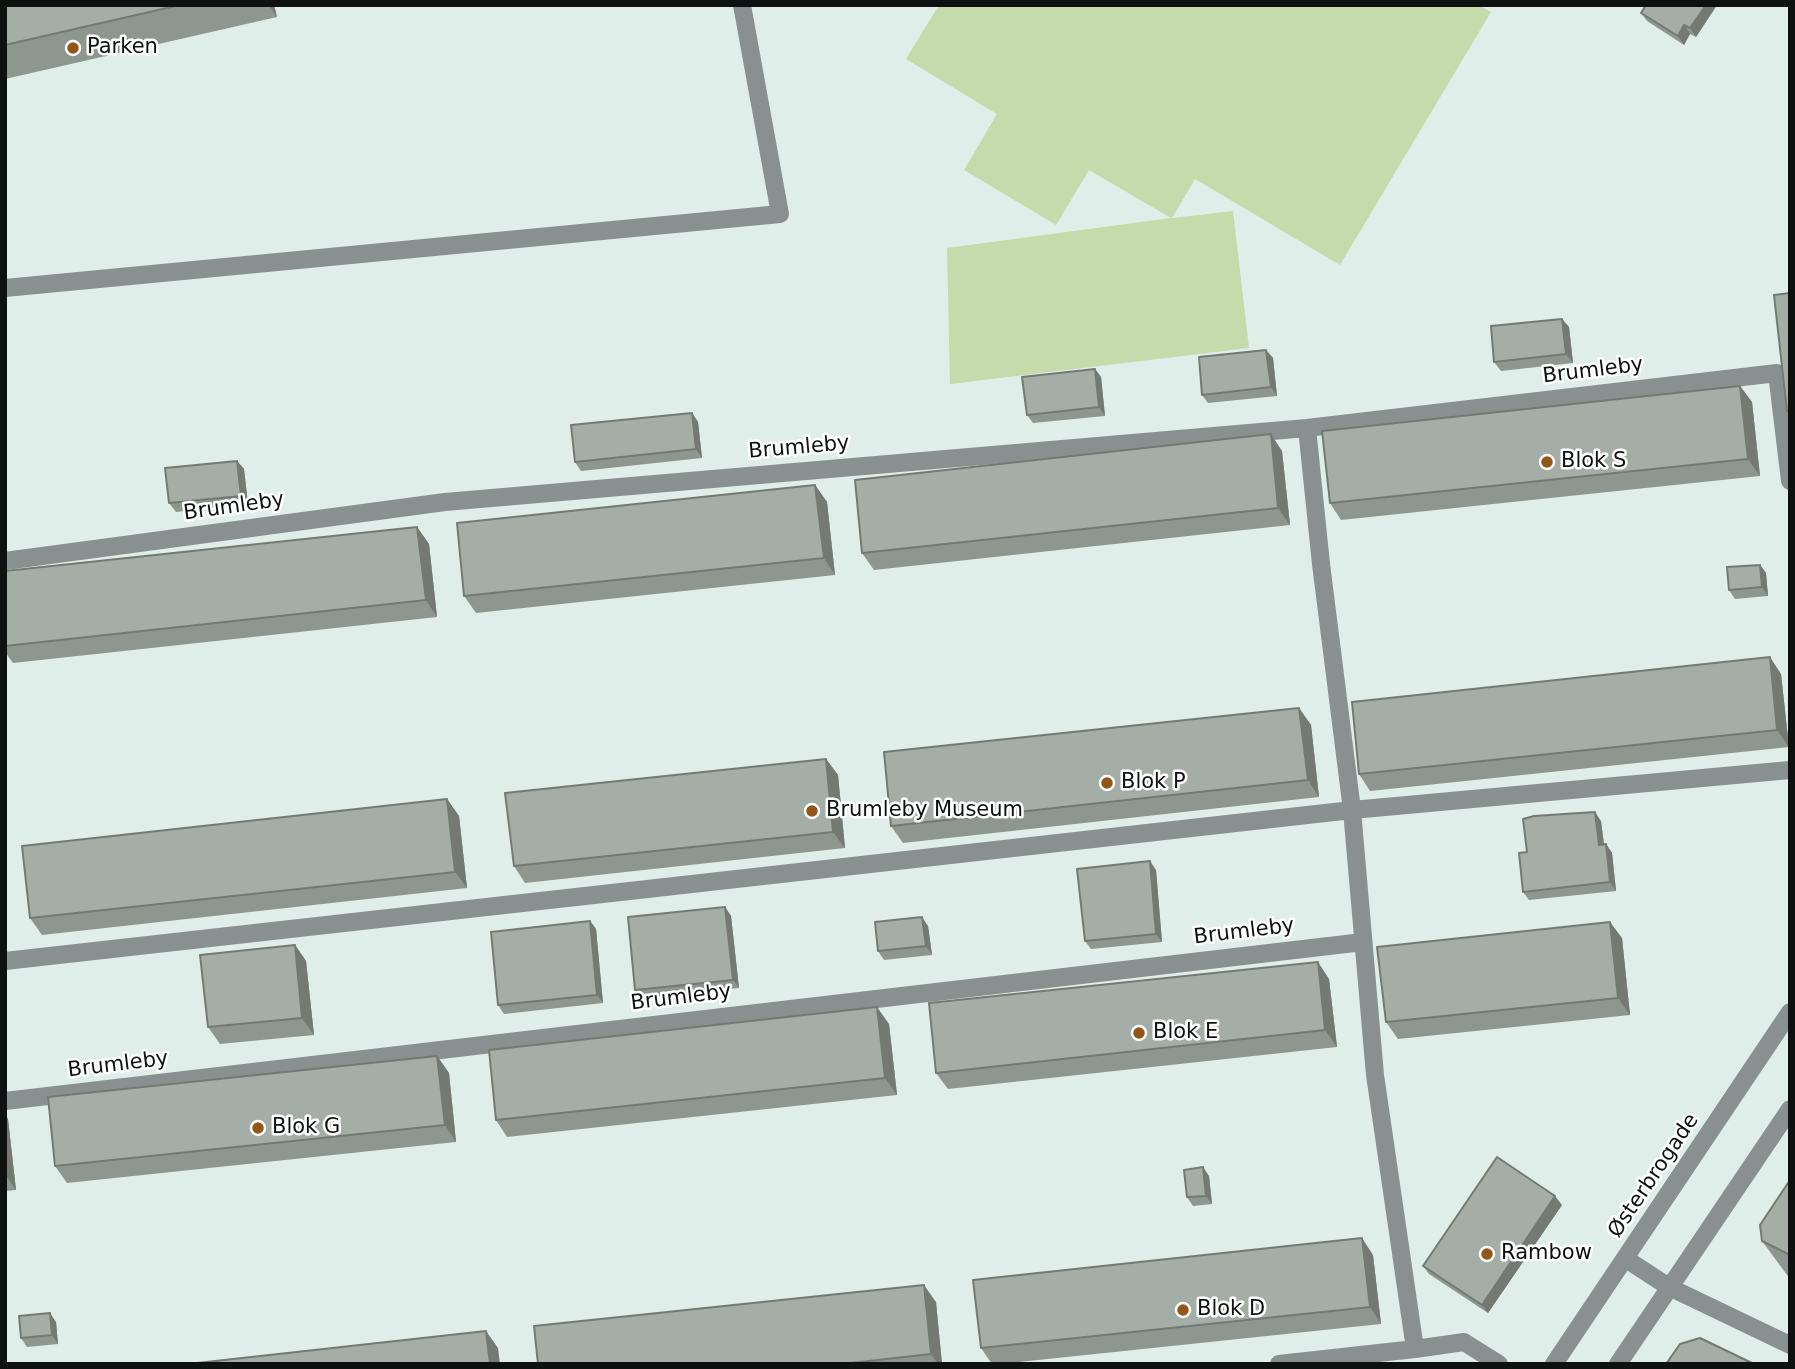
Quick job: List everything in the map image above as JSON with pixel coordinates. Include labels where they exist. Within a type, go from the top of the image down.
[{"type":"street","points":[[5,288],[780,214],[742,5]]},
{"type":"street","name":"Brumleby","points":[[5,561],[445,502],[1307,428],[1777,373],[1790,481]]},
{"type":"street","points":[[1307,428],[1352,810],[1376,1075],[1415,1349]]},
{"type":"street","points":[[5,961],[1352,810],[1790,771]]},
{"type":"street","name":"Brumleby","points":[[5,1101],[1363,942]]},
{"type":"street","name":"Østerbrogade","points":[[1554,1364],[1790,1012]]},
{"type":"street","points":[[1618,1364],[1790,1109]]},
{"type":"street","points":[[1626,1259],[1669,1287],[1790,1345]]},
{"type":"street","points":[[1279,1364],[1464,1342],[1499,1364]]},
{"type":"green space","points":[[939,5],[1479,5],[1491,12],[1340,265],[1195,179],[1172,218],[1233,211],[1249,348],[950,384],[947,248],[1171,218],[1089,170],[1056,225],[964,170],[997,114],[906,59]]},
{"type":"building","points":[[5,5],[180,5],[5,45]]},
{"type":"building","points":[[1646,5],[1706,5],[1690,28],[1684,25],[1678,36],[1641,13]]},
{"type":"building","points":[[1790,293],[1790,411],[1787,411],[1774,295]]},
{"type":"building","points":[[1562,319],[1566,354],[1494,362],[1491,326]]},
{"type":"building","points":[[1266,350],[1271,387],[1202,395],[1199,357]]},
{"type":"building","points":[[1095,369],[1099,407],[1027,415],[1022,377]]},
{"type":"building","name":"Blok S","points":[[1740,386],[1748,459],[1330,503],[1322,431]]},
{"type":"building","points":[[692,413],[696,449],[575,462],[571,425]]},
{"type":"building","points":[[1271,434],[1278,508],[862,553],[855,480]]},
{"type":"building","points":[[237,461],[241,496],[169,503],[165,468]]},
{"type":"building","points":[[815,485],[824,558],[464,596],[457,523]]},
{"type":"building","points":[[417,527],[426,600],[5,646],[5,571]]},
{"type":"building","points":[[1760,565],[1762,587],[1729,590],[1727,567]]},
{"type":"building","points":[[1770,657],[1777,730],[1359,774],[1352,702]]},
{"type":"building","name":"Blok P","points":[[1299,708],[1308,780],[891,826],[884,752]]},
{"type":"building","points":[[826,759],[833,832],[514,866],[505,793]]},
{"type":"building","points":[[447,799],[455,872],[30,918],[22,846]]},
{"type":"building","points":[[1595,812],[1599,845],[1606,844],[1610,882],[1523,892],[1519,853],[1527,852],[1523,819]]},
{"type":"building","points":[[1150,861],[1156,934],[1085,941],[1077,869]]},
{"type":"building","points":[[725,907],[733,980],[635,990],[628,917]]},
{"type":"building","points":[[922,917],[926,946],[878,951],[875,922]]},
{"type":"building","points":[[590,921],[597,995],[498,1005],[491,932]]},
{"type":"building","points":[[1610,922],[1618,998],[1386,1022],[1377,947]]},
{"type":"building","points":[[295,945],[302,1018],[208,1027],[200,955]]},
{"type":"building","name":"Blok E","points":[[1318,962],[1325,1030],[936,1073],[929,1003]]},
{"type":"building","points":[[877,1007],[885,1078],[496,1120],[489,1050]]},
{"type":"building","name":"Blok G","points":[[437,1056],[445,1125],[55,1166],[48,1097]]},
{"type":"building","points":[[1497,1157],[1555,1196],[1482,1305],[1423,1266]]},
{"type":"building","points":[[1203,1167],[1206,1196],[1187,1197],[1184,1170]]},
{"type":"building","points":[[1790,1180],[1790,1255],[1762,1241],[1760,1225]]},
{"type":"building","name":"Blok D","points":[[1362,1238],[1370,1307],[981,1348],[973,1280]]},
{"type":"building","points":[[924,1285],[931,1354],[842,1364],[538,1364],[534,1326]]},
{"type":"building","points":[[50,1313],[52,1335],[21,1338],[19,1316]]},
{"type":"building","points":[[486,1331],[490,1364],[188,1364]]},
{"type":"building","points":[[1700,1338],[1754,1364],[1666,1364],[1680,1344]]},
{"type":"place","name":"Parken","points":[[73,48]]},
{"type":"place","name":"Blok S","points":[[1547,462]]},
{"type":"place","name":"Blok P","points":[[1107,783]]},
{"type":"place","name":"Brumleby Museum","points":[[812,811]]},
{"type":"place","name":"Blok E","points":[[1139,1033]]},
{"type":"place","name":"Blok G","points":[[258,1128]]},
{"type":"place","name":"Rambow","points":[[1487,1254]]},
{"type":"place","name":"Blok D","points":[[1183,1310]]}]
